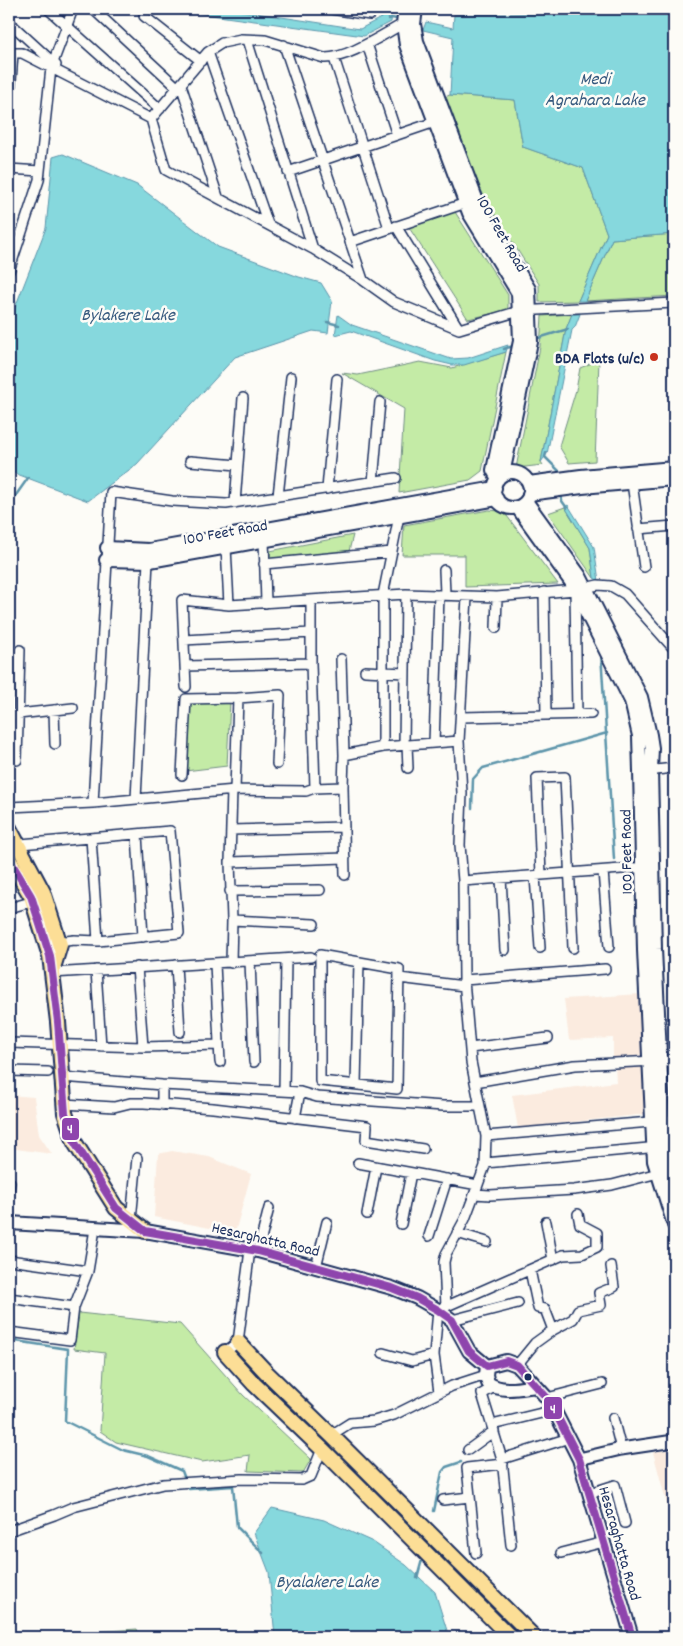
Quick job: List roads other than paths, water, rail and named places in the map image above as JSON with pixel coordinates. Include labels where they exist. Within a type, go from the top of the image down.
[{"type":"main road","name":"100 Feet Road","points":[[410,10],[402,24],[410,37],[480,209],[528,286],[524,311],[525,330],[520,341],[523,355],[493,470],[499,485]]},
{"type":"main road","name":"100 Feet Road","points":[[410,10],[410,37],[435,122],[469,213],[517,290],[524,311]]},
{"type":"main road","points":[[530,493],[522,475],[513,472],[499,485],[504,506],[530,493],[582,482],[674,468]]},
{"type":"main road","points":[[582,482],[632,483],[674,479]]},
{"type":"main road","name":"100 Feet Road","points":[[106,554],[148,561],[399,516],[499,485]]},
{"type":"main road","name":"100 Feet Road","points":[[106,554],[149,550],[499,485]]},
{"type":"main road","name":"100 Feet Road","points":[[530,493],[580,589],[631,702],[639,736],[645,771],[655,1061],[663,1120],[659,1147],[654,1161],[667,1171],[674,1188]]},
{"type":"main road","points":[[9,828],[13,845],[43,892],[60,945]]},
{"type":"main road","name":"Hesarghatta Road","points":[[9,860],[31,896],[50,956],[60,1044],[65,1113],[75,1143],[116,1208],[145,1231],[254,1250],[392,1288],[442,1308],[452,1320],[469,1351],[486,1371],[488,1383],[494,1387]]},
{"type":"main road","name":"Hesarghatta Road","points":[[52,973],[60,945]]},
{"type":"main road","name":"100 Feet Road","points":[[667,1171],[674,1225]]},
{"type":"main road","points":[[9,1224],[145,1231]]},
{"type":"main road","points":[[238,1342],[534,1637]]},
{"type":"main road","points":[[225,1352],[254,1384],[322,1449],[510,1637]]},
{"type":"main road","points":[[486,1371],[506,1361],[517,1365],[547,1398],[579,1459]]},
{"type":"main road","points":[[494,1387],[507,1389],[536,1386]]},
{"type":"main road","name":"Hesaraghatta Road","points":[[579,1459],[632,1637]]},
{"type":"street","points":[[48,9],[160,109]]},
{"type":"street","points":[[9,271],[39,180],[51,68],[73,9]]},
{"type":"street","points":[[94,9],[179,86],[218,197]]},
{"type":"street","points":[[331,9],[370,15],[370,9]]},
{"type":"street","points":[[144,16],[201,61]]},
{"type":"street","points":[[9,22],[71,79]]},
{"type":"street","points":[[151,119],[208,52],[222,43],[234,40],[265,40],[324,58],[334,58],[367,44],[402,24]]},
{"type":"street","points":[[247,40],[312,249]]},
{"type":"street","points":[[367,44],[397,135]]},
{"type":"street","points":[[284,45],[363,280]]},
{"type":"street","points":[[208,52],[268,224]]},
{"type":"street","points":[[9,110],[11,53],[22,54],[151,119],[166,170],[312,249],[363,280],[394,302],[459,329],[524,311],[674,303]]},
{"type":"street","points":[[334,58],[363,147],[393,227],[459,329]]},
{"type":"street","points":[[288,172],[435,122]]},
{"type":"street","points":[[9,169],[40,171]]},
{"type":"street","points":[[350,242],[466,203]]},
{"type":"street","points":[[278,496],[291,377]]},
{"type":"street","points":[[327,489],[337,379]]},
{"type":"street","points":[[235,503],[242,398]]},
{"type":"street","points":[[373,482],[380,402]]},
{"type":"street","points":[[190,461],[238,465]]},
{"type":"street","points":[[93,802],[111,492],[172,501],[226,504],[396,478]]},
{"type":"street","points":[[632,483],[644,566]]},
{"type":"street","points":[[383,747],[383,595],[399,516]]},
{"type":"street","points":[[638,529],[674,526]]},
{"type":"street","points":[[264,540],[266,603]]},
{"type":"street","points":[[226,547],[229,605]]},
{"type":"street","points":[[264,564],[392,552]]},
{"type":"street","points":[[136,799],[148,561]]},
{"type":"street","points":[[434,743],[444,570]]},
{"type":"street","points":[[186,687],[182,600],[229,605],[406,594],[497,598],[580,589],[598,585],[611,586],[625,594],[674,649]]},
{"type":"street","points":[[577,714],[580,589]]},
{"type":"street","points":[[544,592],[546,715]]},
{"type":"street","points":[[406,594],[405,673],[408,768]]},
{"type":"street","points":[[439,1392],[434,1355],[442,1308],[444,1262],[446,1254],[465,1219],[485,1162],[486,1136],[470,1048],[464,983],[463,881],[460,846],[462,793],[459,741],[467,597]]},
{"type":"street","points":[[496,628],[497,598]]},
{"type":"street","points":[[311,600],[315,788]]},
{"type":"street","points":[[184,640],[311,633]]},
{"type":"street","points":[[18,760],[20,650]]},
{"type":"street","points":[[342,659],[345,875]]},
{"type":"street","points":[[185,666],[311,663]]},
{"type":"street","points":[[9,672],[20,670]]},
{"type":"street","points":[[365,671],[405,673]]},
{"type":"street","points":[[182,775],[186,699],[280,695],[277,764]]},
{"type":"street","points":[[231,963],[230,862],[238,698]]},
{"type":"street","points":[[9,715],[73,708]]},
{"type":"street","points":[[54,710],[55,744]]},
{"type":"street","points":[[462,717],[591,714]]},
{"type":"street","points":[[344,755],[383,747],[459,741]]},
{"type":"street","points":[[645,771],[674,768]]},
{"type":"street","points":[[540,948],[537,778],[565,776],[573,948]]},
{"type":"street","points":[[9,806],[136,799],[234,790],[306,791],[315,788],[343,787]]},
{"type":"street","points":[[231,830],[344,827]]},
{"type":"street","points":[[13,845],[170,831],[179,933],[98,941],[66,941],[50,956]]},
{"type":"street","points":[[137,834],[143,937]]},
{"type":"street","points":[[91,838],[98,941]]},
{"type":"street","points":[[230,862],[345,858]]},
{"type":"street","points":[[463,881],[648,867]]},
{"type":"street","points":[[603,871],[609,947]]},
{"type":"street","points":[[501,878],[505,950]]},
{"type":"street","points":[[230,891],[320,890]]},
{"type":"street","points":[[9,908],[31,902]]},
{"type":"street","points":[[232,920],[314,924]]},
{"type":"street","points":[[320,955],[359,962],[399,969],[397,1089],[320,1081],[320,955]]},
{"type":"street","points":[[52,973],[311,957]]},
{"type":"street","points":[[284,1091],[286,959]]},
{"type":"street","points":[[250,961],[254,1062]]},
{"type":"street","points":[[356,1084],[359,962]]},
{"type":"street","points":[[215,964],[220,1062]]},
{"type":"street","points":[[176,966],[180,1032]]},
{"type":"street","points":[[136,968],[143,1047]]},
{"type":"street","points":[[399,978],[464,983],[605,969]]},
{"type":"street","points":[[96,970],[101,1046]]},
{"type":"street","points":[[470,1048],[548,1038]]},
{"type":"street","points":[[9,1043],[143,1047],[219,1045]]},
{"type":"street","points":[[475,1082],[575,1065],[674,1060]]},
{"type":"street","points":[[9,1071],[48,1072]]},
{"type":"street","points":[[62,1076],[300,1092],[317,1097],[443,1106],[480,1106]]},
{"type":"street","points":[[162,1084],[162,1104]]},
{"type":"street","points":[[295,1118],[300,1092]]},
{"type":"street","points":[[64,1104],[114,1108],[130,1103],[162,1104],[367,1126],[366,1140],[423,1149]]},
{"type":"street","points":[[486,1136],[663,1120]]},
{"type":"street","points":[[485,1162],[659,1147]]},
{"type":"street","points":[[131,1220],[137,1158]]},
{"type":"street","points":[[358,1163],[447,1179],[490,1195],[574,1190],[612,1185],[667,1171]]},
{"type":"street","points":[[367,1214],[376,1166]]},
{"type":"street","points":[[401,1224],[411,1173]]},
{"type":"street","points":[[429,1236],[447,1179]]},
{"type":"street","points":[[225,1352],[238,1342],[254,1250],[269,1208]]},
{"type":"street","points":[[442,1308],[563,1255],[582,1254],[597,1247],[597,1233],[580,1224],[578,1214]]},
{"type":"street","points":[[316,1267],[327,1222]]},
{"type":"street","points":[[546,1222],[553,1260]]},
{"type":"street","points":[[9,1332],[70,1340],[74,1307],[88,1271],[95,1229]]},
{"type":"street","points":[[457,1233],[487,1242]]},
{"type":"street","points":[[9,1260],[88,1271]]},
{"type":"street","points":[[517,1365],[535,1343],[573,1319],[578,1310],[601,1305],[599,1293],[614,1288],[611,1266]]},
{"type":"street","points":[[530,1270],[538,1308],[546,1309],[553,1330]]},
{"type":"street","points":[[9,1298],[74,1307]]},
{"type":"street","points":[[452,1320],[518,1304]]},
{"type":"street","points":[[383,1353],[412,1361],[434,1355]]},
{"type":"street","points":[[332,1435],[350,1423],[394,1415],[486,1371]]},
{"type":"street","points":[[547,1398],[602,1384]]},
{"type":"street","points":[[494,1387],[482,1394],[502,1462],[511,1545]]},
{"type":"street","points":[[468,1450],[493,1428],[554,1410]]},
{"type":"street","points":[[613,1418],[621,1449]]},
{"type":"street","points":[[476,1553],[468,1468],[502,1462],[569,1438]]},
{"type":"street","points":[[579,1459],[621,1449],[674,1441]]},
{"type":"street","points":[[9,1531],[72,1507],[164,1484],[242,1478],[302,1480],[311,1476],[322,1449]]},
{"type":"street","points":[[590,1493],[615,1485],[625,1524]]},
{"type":"street","points":[[443,1500],[470,1497]]},
{"type":"street","points":[[561,1553],[604,1542]]},
{"type":"water","points":[[167,9],[229,9],[360,29],[392,12],[391,22],[364,36]]},
{"type":"water","name":"Medi Agrahara Lake","points":[[589,9],[674,9],[674,234],[612,239],[585,301],[578,301],[607,234],[583,168],[523,147],[515,100],[450,95],[453,37],[423,30],[426,22],[453,28],[454,15],[558,13]]},
{"type":"water","name":"Bylakere Lake","points":[[63,154],[137,185],[218,247],[299,277],[321,283],[332,301],[328,333],[313,331],[235,357],[137,464],[88,501],[9,471],[9,323],[46,228],[53,157]]},
{"type":"water","points":[[572,314],[580,314],[572,330],[547,454],[541,462],[566,329]]},
{"type":"water","points":[[338,315],[352,325],[451,359],[468,358],[508,345],[506,352],[464,365],[452,365],[435,361],[351,331],[335,335]]},
{"type":"water","points":[[568,505],[594,547],[599,581],[594,578],[590,548],[565,507]]},
{"type":"water","name":"Byalakere Lake","points":[[272,1508],[324,1520],[373,1542],[406,1565],[435,1592],[449,1637],[275,1637],[269,1572],[254,1533]]},
{"type":"waterway","points":[[389,19],[401,20]]},
{"type":"waterway","points":[[327,322],[339,325]]},
{"type":"waterway","points":[[535,339],[568,329]]},
{"type":"waterway","points":[[504,349],[516,345]]},
{"type":"waterway","points":[[546,453],[545,457],[559,471],[559,475]]},
{"type":"waterway","points":[[9,505],[28,478]]},
{"type":"waterway","points":[[561,493],[562,501],[567,508]]},
{"type":"waterway","points":[[601,653],[614,859]]},
{"type":"waterway","points":[[472,808],[473,779],[483,768],[607,733]]},
{"type":"waterway","points":[[9,1340],[68,1349],[65,1421],[123,1450],[148,1456],[182,1471],[185,1479]]},
{"type":"waterway","points":[[434,1511],[442,1472],[446,1467],[461,1462]]},
{"type":"waterway","points":[[187,1484],[189,1489],[233,1486],[237,1527],[263,1553]]},
{"type":"waterway","points":[[417,1578],[423,1556]]},
{"type":"place","name":"BDA Flats (u/c)","points":[[654,357]]}]
